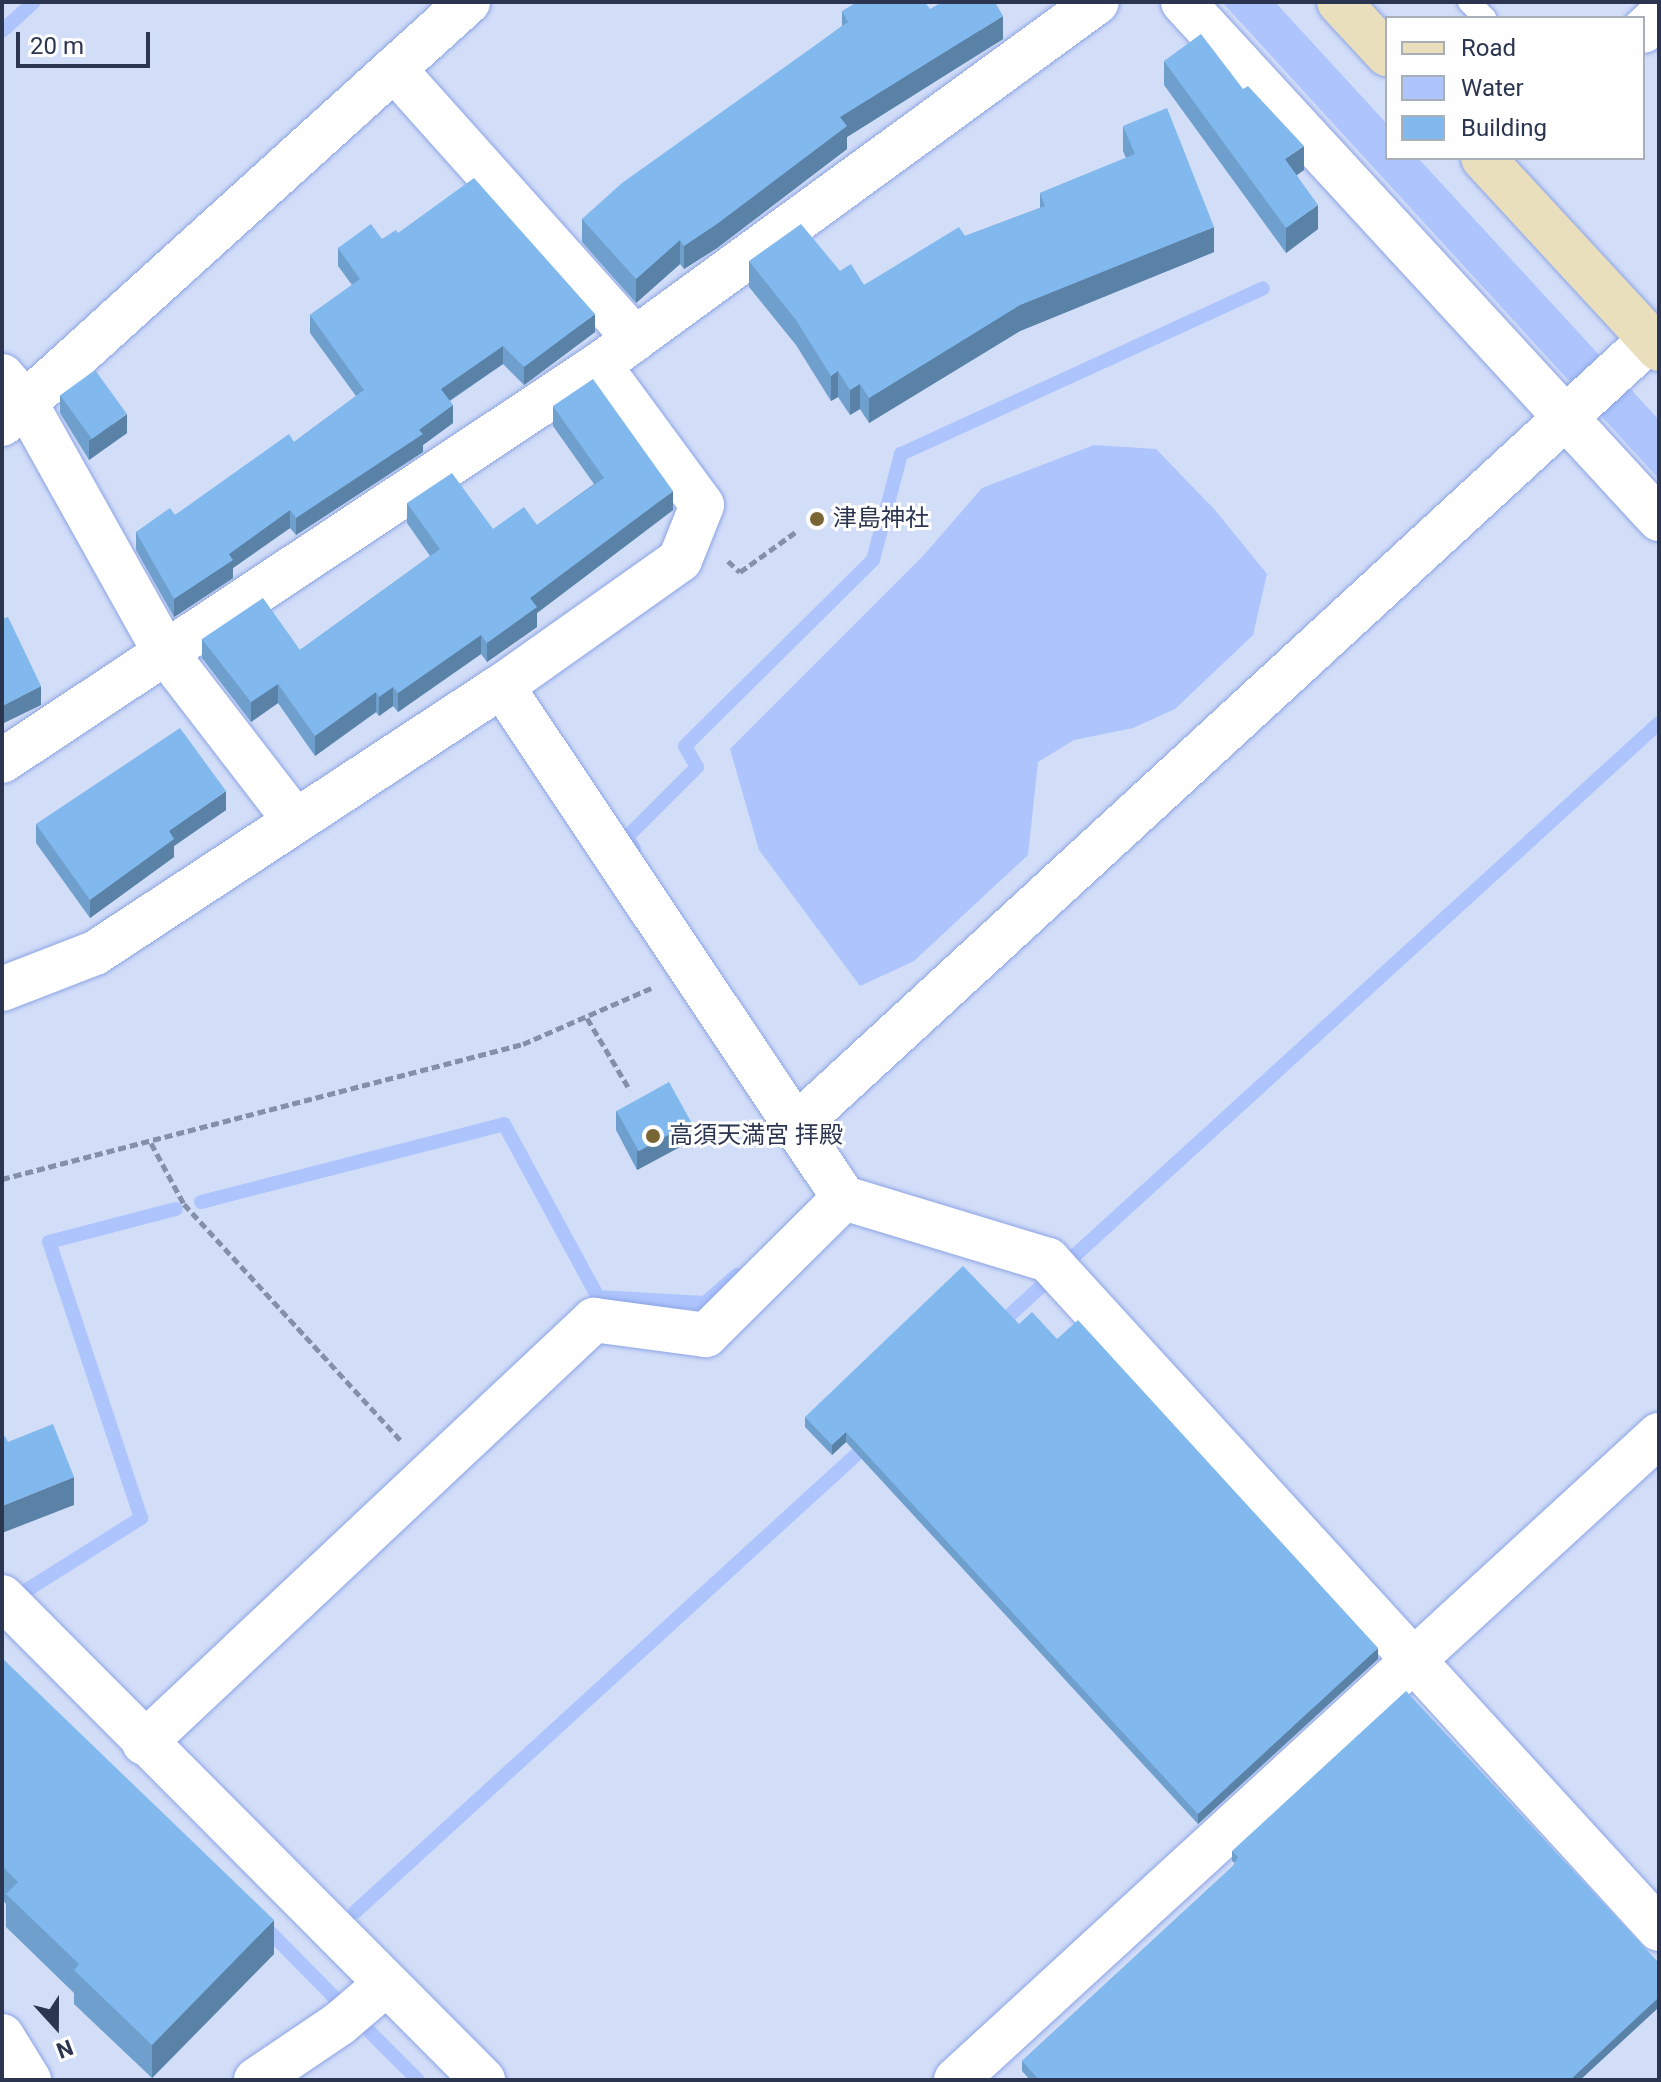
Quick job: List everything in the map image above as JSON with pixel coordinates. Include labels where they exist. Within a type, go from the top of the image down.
[{"type":"street","points":[[294,819],[163,649],[10,401],[468,2]]},
{"type":"street","points":[[2,761],[163,649],[599,365],[1097,2]]},
{"type":"street","points":[[1183,2],[1572,412],[1659,519]]},
{"type":"street","points":[[1339,2],[1385,52]]},
{"type":"street","points":[[394,69],[635,339]]},
{"type":"street","points":[[797,1125],[1572,412],[1645,350],[1494,162]]},
{"type":"street","points":[[2,989],[95,953],[294,819],[502,686],[680,560],[702,505],[599,365]]},
{"type":"street","points":[[502,686],[844,1198],[1048,1260],[1659,1929]]},
{"type":"street","points":[[144,1743],[594,1320],[706,1335],[844,1198]]},
{"type":"street","points":[[956,2080],[1659,1435]]},
{"type":"street","points":[[2,1597],[144,1743],[483,2080]]},
{"type":"street","points":[[256,2080],[339,2024],[386,1984]]},
{"type":"street","points":[[2,2036],[29,2080]]},
{"type":"path","points":[[693,526],[740,572],[797,531]]},
{"type":"path","points":[[2,1179],[151,1143],[523,1044],[691,969]]},
{"type":"path","points":[[587,1018],[630,1090]]},
{"type":"path","points":[[151,1143],[184,1204],[430,1474]]},
{"type":"water","points":[[1222,2],[1275,2],[1385,122],[1385,160],[1420,160],[1659,420],[1659,479]]},
{"type":"water","points":[[1094,445],[1156,449],[1215,510],[1267,574],[1253,635],[1175,709],[1133,728],[1074,740],[1038,762],[1028,855],[914,961],[860,986],[759,850],[730,749],[923,556],[982,488]]},
{"type":"building","points":[[857,2],[925,2],[930,9],[942,2],[995,2],[1003,16],[840,117],[847,126],[717,224],[684,246],[680,240],[636,279],[582,219],[622,183],[848,22],[842,11]]},
{"type":"building","points":[[1201,34],[1243,89],[1248,86],[1304,146],[1285,159],[1318,205],[1286,228],[1164,61]]},
{"type":"building","points":[[1167,108],[1214,227],[1020,305],[869,398],[860,384],[850,390],[838,371],[831,376],[796,320],[749,261],[801,224],[840,271],[851,264],[864,285],[959,227],[965,236],[1045,206],[1040,193],[1135,154],[1123,126]]},
{"type":"building","points":[[474,178],[595,314],[524,367],[503,346],[441,389],[453,405],[419,430],[423,434],[296,518],[290,510],[229,554],[233,560],[174,599],[136,532],[170,508],[175,515],[289,434],[294,442],[364,390],[310,315],[360,279],[338,248],[371,224],[382,239],[396,230],[398,233]]},
{"type":"building","points":[[95,370],[127,414],[92,439],[60,395]]},
{"type":"building","points":[[593,379],[673,491],[530,598],[537,607],[487,643],[481,635],[398,693],[393,687],[379,697],[376,692],[315,736],[278,684],[251,702],[202,639],[263,598],[300,650],[440,549],[407,503],[452,473],[493,529],[524,507],[537,525],[604,478],[553,406]]},
{"type":"building","points":[[8,617],[41,686],[2,706],[2,619]]},
{"type":"building","points":[[180,728],[226,791],[169,831],[174,839],[90,900],[36,824]]},
{"type":"building","name":"高須天満宮 拝殿","points":[[669,1082],[691,1122],[639,1151],[617,1111]]},
{"type":"building","points":[[963,1266],[1019,1324],[1032,1312],[1057,1339],[1078,1320],[1378,1648],[1198,1814],[846,1432],[832,1445],[805,1417]]},
{"type":"building","points":[[53,1424],[74,1477],[2,1506],[2,1437],[5,1436],[8,1442]]},
{"type":"building","points":[[2,1658],[274,1920],[152,2045],[74,1970],[79,1964],[6,1894],[18,1882],[2,1866]]},
{"type":"building","points":[[1406,1691],[1659,1963],[1659,1997],[1570,2080],[1039,2080],[1022,2061],[1233,1866],[1238,1857],[1232,1851]]},
{"type":"waterway","points":[[2,31],[34,2]]},
{"type":"waterway","points":[[634,849],[627,837],[697,767],[685,746],[873,560],[901,454],[1263,288]]},
{"type":"waterway","points":[[1072,1258],[1659,723]]},
{"type":"waterway","points":[[201,1202],[504,1124],[598,1297],[705,1303],[737,1275]]},
{"type":"waterway","points":[[27,1590],[141,1518],[49,1242],[176,1209]]},
{"type":"waterway","points":[[997,1327],[1049,1279]]},
{"type":"waterway","points":[[355,1912],[869,1443]]},
{"type":"waterway","points":[[263,1925],[335,1998]]},
{"type":"waterway","points":[[370,2032],[418,2080]]},
{"type":"place","name":"津島神社","points":[[817,519]]},
{"type":"place","name":"高須天満宮 拝殿","points":[[653,1136]]}]
